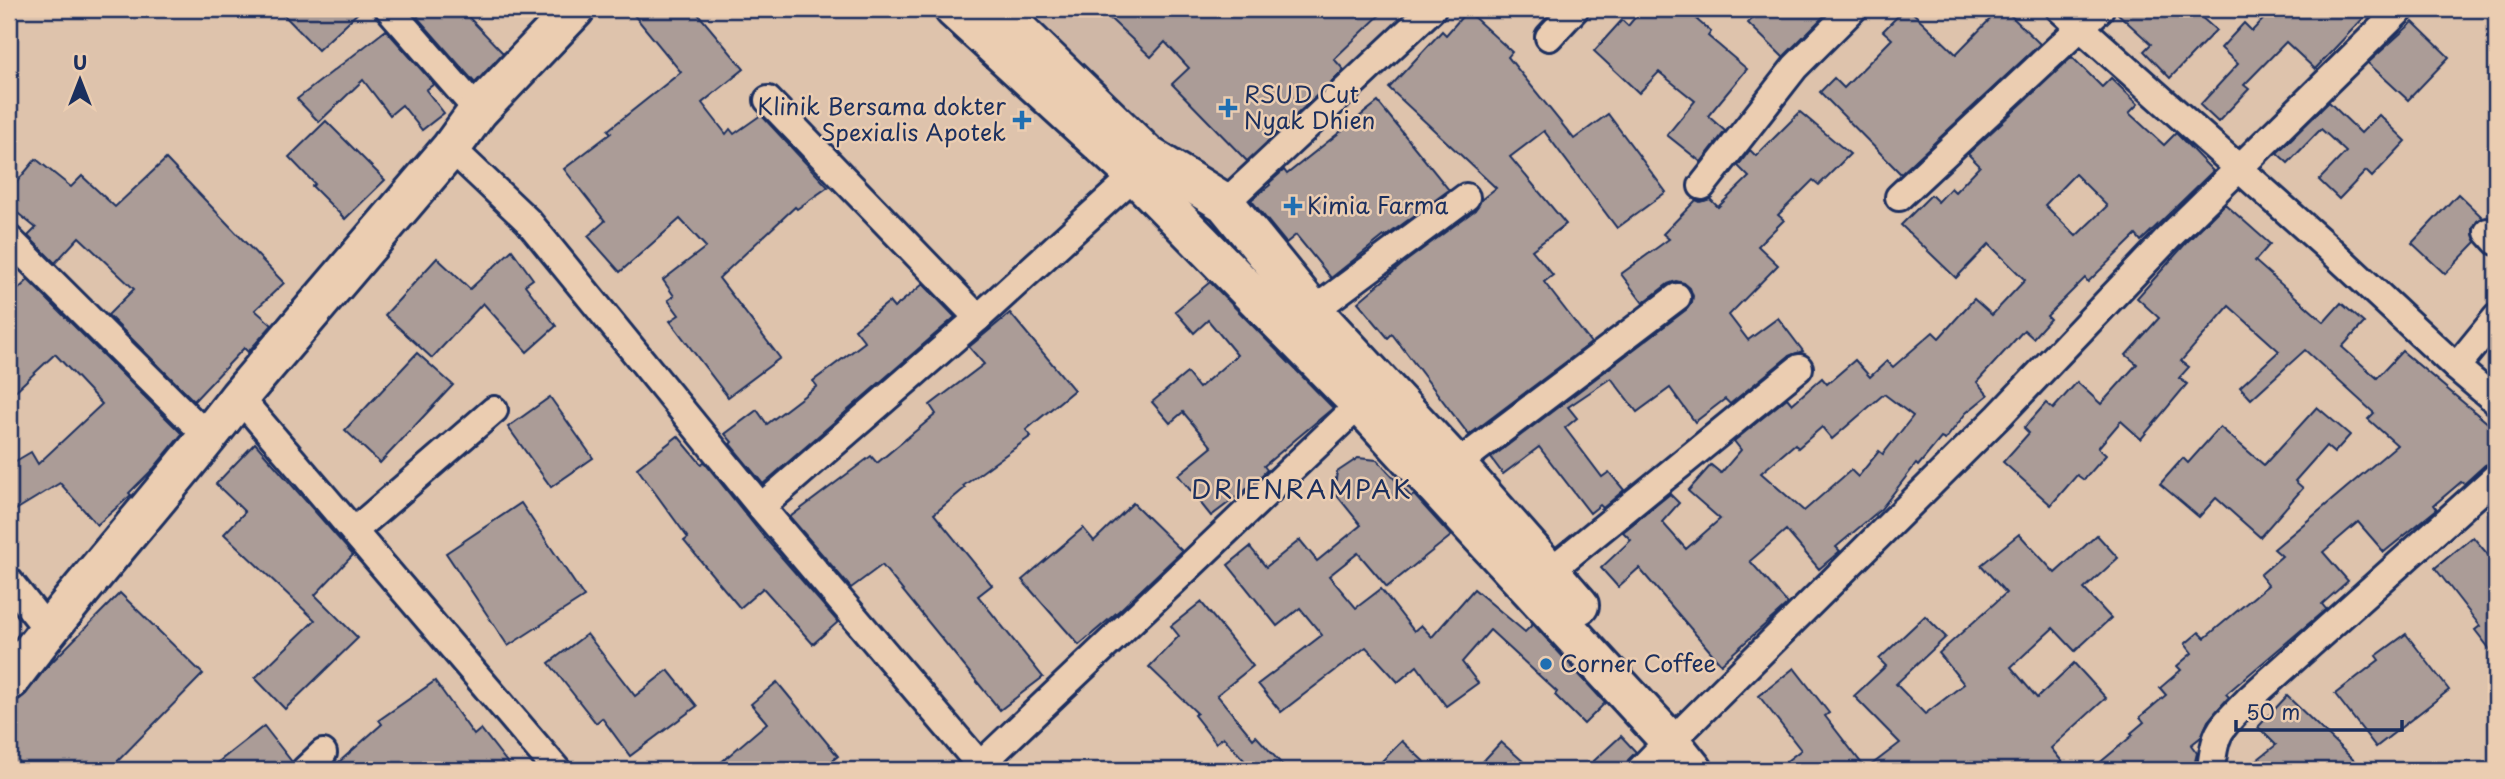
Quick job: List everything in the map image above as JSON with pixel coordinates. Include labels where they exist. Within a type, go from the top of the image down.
[{"type":"highway","points":[[9,681],[47,629],[239,397],[451,148],[478,111],[575,9]]},
{"type":"highway","points":[[980,14],[1147,155],[1225,203],[1313,311],[1550,571],[1678,733],[1693,770]]},
{"type":"highway","points":[[980,14],[1678,733],[1722,770]]},
{"type":"street","points":[[389,9],[478,111]]},
{"type":"street","points":[[1225,203],[1432,9]]},
{"type":"street","points":[[1549,37],[1575,9]]},
{"type":"street","points":[[1702,186],[1795,67],[1853,9]]},
{"type":"street","points":[[2060,9],[2496,401]]},
{"type":"street","points":[[1899,197],[2100,9]]},
{"type":"street","points":[[1640,770],[1999,416],[2084,325],[2238,169],[2401,9]]},
{"type":"street","points":[[768,100],[978,318]]},
{"type":"street","points":[[451,148],[528,221],[977,768],[1360,404]]},
{"type":"street","points":[[761,507],[978,318],[1135,175]]},
{"type":"street","points":[[1313,311],[1466,197]]},
{"type":"street","points":[[9,239],[208,437]]},
{"type":"street","points":[[1456,465],[1677,297]]},
{"type":"street","points":[[2456,367],[2496,318]]},
{"type":"street","points":[[1550,571],[1799,369]]},
{"type":"street","points":[[239,397],[556,770]]},
{"type":"street","points":[[355,531],[494,410]]},
{"type":"street","points":[[2211,770],[2213,744],[2220,729],[2248,700],[2496,477]]},
{"type":"street","points":[[9,581],[47,629]]},
{"type":"shaded area","name":"RSUD Cut Nyak Dhien","points":[[1020,9],[1443,9],[1225,208]]},
{"type":"building","points":[[278,9],[362,9],[318,50]]},
{"type":"building","points":[[426,9],[461,9],[503,53],[475,83],[417,17]]},
{"type":"building","points":[[629,9],[694,9],[744,69],[702,103],[726,134],[730,129],[734,134],[761,115],[828,187],[797,209],[795,207],[719,278],[780,358],[728,397],[670,321],[679,315],[668,300],[674,296],[663,280],[706,247],[680,219],[620,272],[588,236],[605,221],[564,169],[611,133],[608,130],[681,72]]},
{"type":"building","points":[[1100,9],[1386,9],[1334,59],[1344,70],[1247,161],[1172,84],[1189,68],[1165,42],[1151,57]]},
{"type":"building","points":[[1642,9],[1706,9],[1697,20],[1711,32],[1708,36],[1747,69],[1708,116],[1725,131],[1701,162],[1667,135],[1695,101],[1659,72],[1639,93],[1594,51],[1622,20],[1628,26]]},
{"type":"building","points":[[1762,9],[1831,9],[1783,57],[1748,23]]},
{"type":"building","points":[[1905,9],[1909,9],[1956,54],[2000,9],[2004,9],[2040,44],[1901,174],[1820,92],[1834,78],[1844,88],[1892,39],[1883,31]]},
{"type":"building","points":[[2115,9],[2192,9],[2216,30],[2170,78],[2144,51],[2151,44]]},
{"type":"building","points":[[2273,9],[2372,9],[2315,69],[2286,42],[2244,85],[2249,89],[2218,122],[2200,105],[2238,64],[2221,48],[2244,23],[2252,31]]},
{"type":"building","points":[[1467,11],[1512,52],[1508,57],[1574,139],[1608,114],[1666,192],[1617,228],[1544,131],[1510,157],[1566,224],[1532,250],[1553,275],[1544,282],[1591,343],[1469,435],[1392,334],[1388,338],[1358,302],[1405,262],[1475,210],[1481,200],[1496,188],[1389,88],[1442,31],[1446,35]]},
{"type":"building","points":[[2413,22],[2449,57],[2408,100],[2368,63]]},
{"type":"building","points":[[386,30],[434,84],[426,90],[444,113],[422,130],[402,105],[390,115],[363,80],[319,122],[297,99]]},
{"type":"building","points":[[2072,57],[2102,87],[2111,78],[2138,104],[2129,113],[2164,145],[2176,133],[2213,171],[2141,241],[2136,235],[2088,282],[2085,278],[2047,316],[2050,319],[2033,338],[2024,330],[1977,382],[1988,395],[1966,413],[1945,440],[1941,438],[1918,466],[1916,464],[1881,509],[1836,547],[1840,551],[1819,569],[1786,530],[1750,561],[1788,604],[1721,664],[1639,568],[1618,587],[1601,568],[1631,540],[1623,532],[1670,494],[1679,503],[1662,522],[1686,549],[1720,519],[1688,491],[1711,465],[1721,473],[1741,450],[1734,441],[1787,398],[1792,404],[1822,378],[1827,384],[1855,360],[1870,377],[1887,361],[1893,367],[1933,332],[1939,338],[1974,299],[1992,315],[2025,280],[1989,244],[1956,278],[1901,225],[1931,195],[1938,202],[1951,188],[1955,192],[1980,166],[1968,154]],"holes":[[[2075,174],[2107,206],[2076,236],[2045,205]],[[1884,394],[1913,416],[1883,454],[1879,451],[1858,477],[1851,470],[1804,511],[1761,473],[1795,444],[1798,448],[1822,427],[1832,439]]]},
{"type":"building","points":[[1378,102],[1449,190],[1331,278],[1296,235],[1286,243],[1251,200],[1284,170],[1287,174]]},
{"type":"building","points":[[2329,102],[2361,133],[2379,115],[2406,141],[2372,177],[2366,171],[2339,199],[2319,180],[2346,152],[2321,129],[2288,163],[2277,153]]},
{"type":"building","points":[[1800,112],[1850,154],[1819,185],[1813,180],[1778,215],[1784,220],[1758,246],[1778,265],[1729,315],[1748,340],[1778,318],[1803,351],[1789,356],[1730,404],[1725,399],[1695,422],[1670,388],[1637,412],[1611,378],[1568,407],[1577,418],[1565,428],[1602,477],[1609,472],[1624,490],[1603,508],[1600,505],[1590,513],[1539,447],[1503,474],[1491,458],[1687,309],[1693,296],[1684,283],[1676,281],[1668,284],[1643,303],[1621,274],[1669,239],[1663,234],[1696,200],[1700,202],[1710,199],[1718,207],[1749,177],[1738,166],[1750,150],[1756,156]]},
{"type":"building","points":[[326,121],[385,180],[345,219],[312,186],[315,184],[289,157]]},
{"type":"building","points":[[36,159],[71,187],[82,176],[115,207],[166,159],[284,283],[255,310],[272,325],[248,352],[244,348],[194,401],[108,315],[134,289],[79,237],[55,263],[28,236],[36,228],[9,206],[9,191]]},
{"type":"building","points":[[2458,194],[2483,218],[2477,221],[2473,228],[2476,242],[2445,274],[2412,243]]},
{"type":"building","points":[[2225,204],[2270,244],[2255,261],[2324,322],[2341,303],[2364,323],[2342,347],[2377,378],[2402,351],[2496,430],[2496,462],[2485,465],[2464,484],[2461,482],[2434,505],[2437,509],[2384,552],[2358,522],[2323,552],[2348,581],[2322,604],[2326,609],[2226,694],[2229,697],[2208,721],[2201,737],[2191,745],[2197,753],[2193,770],[2091,770],[2133,735],[2131,733],[2144,722],[2140,717],[2166,695],[2160,688],[2181,670],[2177,666],[2192,653],[2185,644],[2199,632],[2205,638],[2268,585],[2260,575],[2282,556],[2274,549],[2397,445],[2368,419],[2374,413],[2305,350],[2251,399],[2240,387],[2279,351],[2229,306],[2181,361],[2189,367],[2179,378],[2187,384],[2141,439],[2121,421],[2098,448],[2106,455],[2084,480],[2077,475],[2051,505],[2003,462],[2029,433],[2024,428],[2046,403],[2053,409],[2077,382],[2101,404],[2137,364],[2126,355],[2159,318],[2137,298]]},
{"type":"building","points":[[512,250],[533,279],[525,285],[556,326],[527,352],[483,303],[432,358],[385,315],[437,258],[470,289]]},
{"type":"building","points":[[28,280],[182,434],[129,493],[131,495],[97,525],[60,483],[9,514],[9,465],[31,452],[38,464],[102,404],[55,354],[9,397],[9,298]]},
{"type":"building","points":[[1210,282],[1333,408],[1264,466],[1267,470],[1252,485],[1211,516],[1178,475],[1212,447],[1183,412],[1170,423],[1152,402],[1187,373],[1199,388],[1237,355],[1208,320],[1194,333],[1175,311]]},
{"type":"building","points":[[923,284],[955,317],[763,484],[725,434],[757,410],[767,424],[817,386],[813,381],[865,342],[855,329],[889,302],[894,308]]},
{"type":"building","points":[[1010,313],[1074,390],[1026,430],[1031,436],[963,486],[965,488],[934,514],[992,585],[978,596],[1043,677],[1000,710],[882,565],[851,588],[790,517],[871,456],[877,463],[936,414],[930,405],[984,364],[969,347]]},
{"type":"building","points":[[417,353],[453,385],[380,463],[345,430]]},
{"type":"building","points":[[550,397],[593,458],[551,487],[508,427]]},
{"type":"building","points":[[2317,407],[2350,435],[2334,453],[2326,446],[2295,481],[2303,488],[2260,537],[2216,498],[2199,517],[2160,484],[2183,458],[2188,463],[2220,427],[2264,465]]},
{"type":"building","points":[[678,436],[701,464],[704,462],[764,537],[838,622],[813,644],[763,588],[740,608],[684,541],[688,538],[637,468]]},
{"type":"building","points":[[255,443],[353,555],[315,595],[358,638],[285,709],[255,678],[315,620],[224,534],[245,512],[216,484]]},
{"type":"building","points":[[1358,458],[1377,460],[1451,536],[1387,587],[1358,553],[1329,576],[1356,608],[1381,589],[1414,631],[1421,625],[1432,637],[1474,589],[1525,632],[1533,624],[1605,703],[1584,724],[1555,695],[1557,692],[1490,630],[1462,662],[1478,683],[1446,706],[1417,666],[1398,682],[1366,647],[1281,712],[1258,684],[1322,635],[1300,608],[1277,626],[1228,565],[1250,547],[1266,567],[1300,540],[1317,561],[1361,525],[1334,492],[1337,472]]},
{"type":"building","points":[[521,503],[584,597],[508,646],[446,553]]},
{"type":"building","points":[[1133,503],[1182,551],[1079,645],[1022,580],[1083,528],[1094,541]]},
{"type":"building","points":[[2019,534],[2055,573],[2097,535],[2118,558],[2084,589],[2111,618],[2075,651],[2053,628],[2011,667],[2037,698],[2074,663],[2106,698],[2051,748],[2069,770],[1775,770],[1801,750],[1759,696],[1794,668],[1829,713],[1825,716],[1866,769],[1900,743],[1854,696],[1886,666],[1879,659],[1925,616],[1946,637],[1896,684],[1925,714],[1964,684],[1939,653],[2006,593],[1981,565]]},
{"type":"building","points":[[2473,537],[2496,564],[2496,657],[2475,630],[2480,626],[2435,568]]},
{"type":"building","points":[[120,593],[203,674],[109,770],[9,770],[9,706],[26,694],[46,668]]},
{"type":"building","points":[[1201,602],[1253,666],[1217,695],[1253,739],[1256,736],[1287,770],[1253,770],[1223,737],[1216,743],[1194,715],[1197,713],[1149,667],[1179,636],[1171,626]]},
{"type":"building","points":[[587,634],[635,696],[668,670],[697,706],[630,756],[602,718],[596,723],[549,663]]},
{"type":"building","points":[[2406,634],[2449,690],[2376,747],[2335,694],[2379,660],[2376,656]]},
{"type":"building","points":[[435,681],[474,735],[481,729],[513,770],[330,770],[382,724],[379,720]]},
{"type":"building","points":[[777,682],[838,756],[820,770],[712,770],[767,723],[751,704]]},
{"type":"building","points":[[2287,696],[2364,770],[2244,770],[2276,745],[2258,727]]},
{"type":"building","points":[[264,726],[292,762],[290,770],[208,770]]},
{"type":"building","points":[[1621,736],[1636,752],[1628,760],[1625,770],[1584,770]]},
{"type":"building","points":[[1402,741],[1433,770],[1373,770]]},
{"type":"building","points":[[1501,742],[1533,770],[1475,770]]},
{"type":"place","name":"RSUD Cut Nyak Dhien","points":[[1228,108]]},
{"type":"place","name":"Klinik Bersama dokter Spexialis Apotek","points":[[1022,120]]},
{"type":"place","name":"Kimia Farma","points":[[1293,206]]},
{"type":"place","name":"Corner Coffee","points":[[1546,664]]},
{"type":"district","name":"DRIENRAMPAK","points":[[1302,490]]}]
